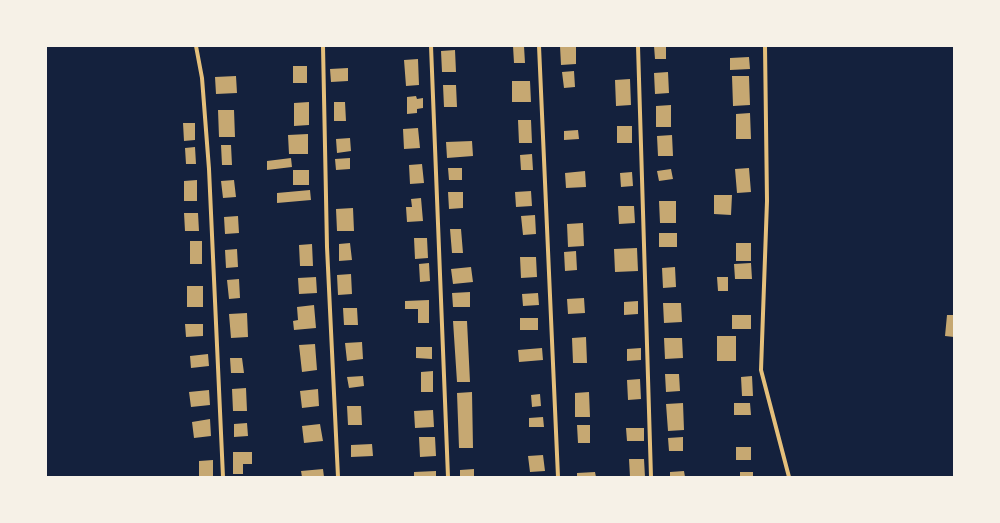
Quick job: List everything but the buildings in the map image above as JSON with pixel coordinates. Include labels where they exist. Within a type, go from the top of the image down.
[{"type":"street","points":[[196,46],[202,78],[209,169],[224,477]]},
{"type":"street","points":[[323,46],[327,247],[338,477]]},
{"type":"street","points":[[431,46],[448,477]]},
{"type":"street","points":[[539,46],[558,477]]},
{"type":"street","points":[[638,46],[651,477]]},
{"type":"street","points":[[765,46],[767,201],[761,370],[790,477]]}]
